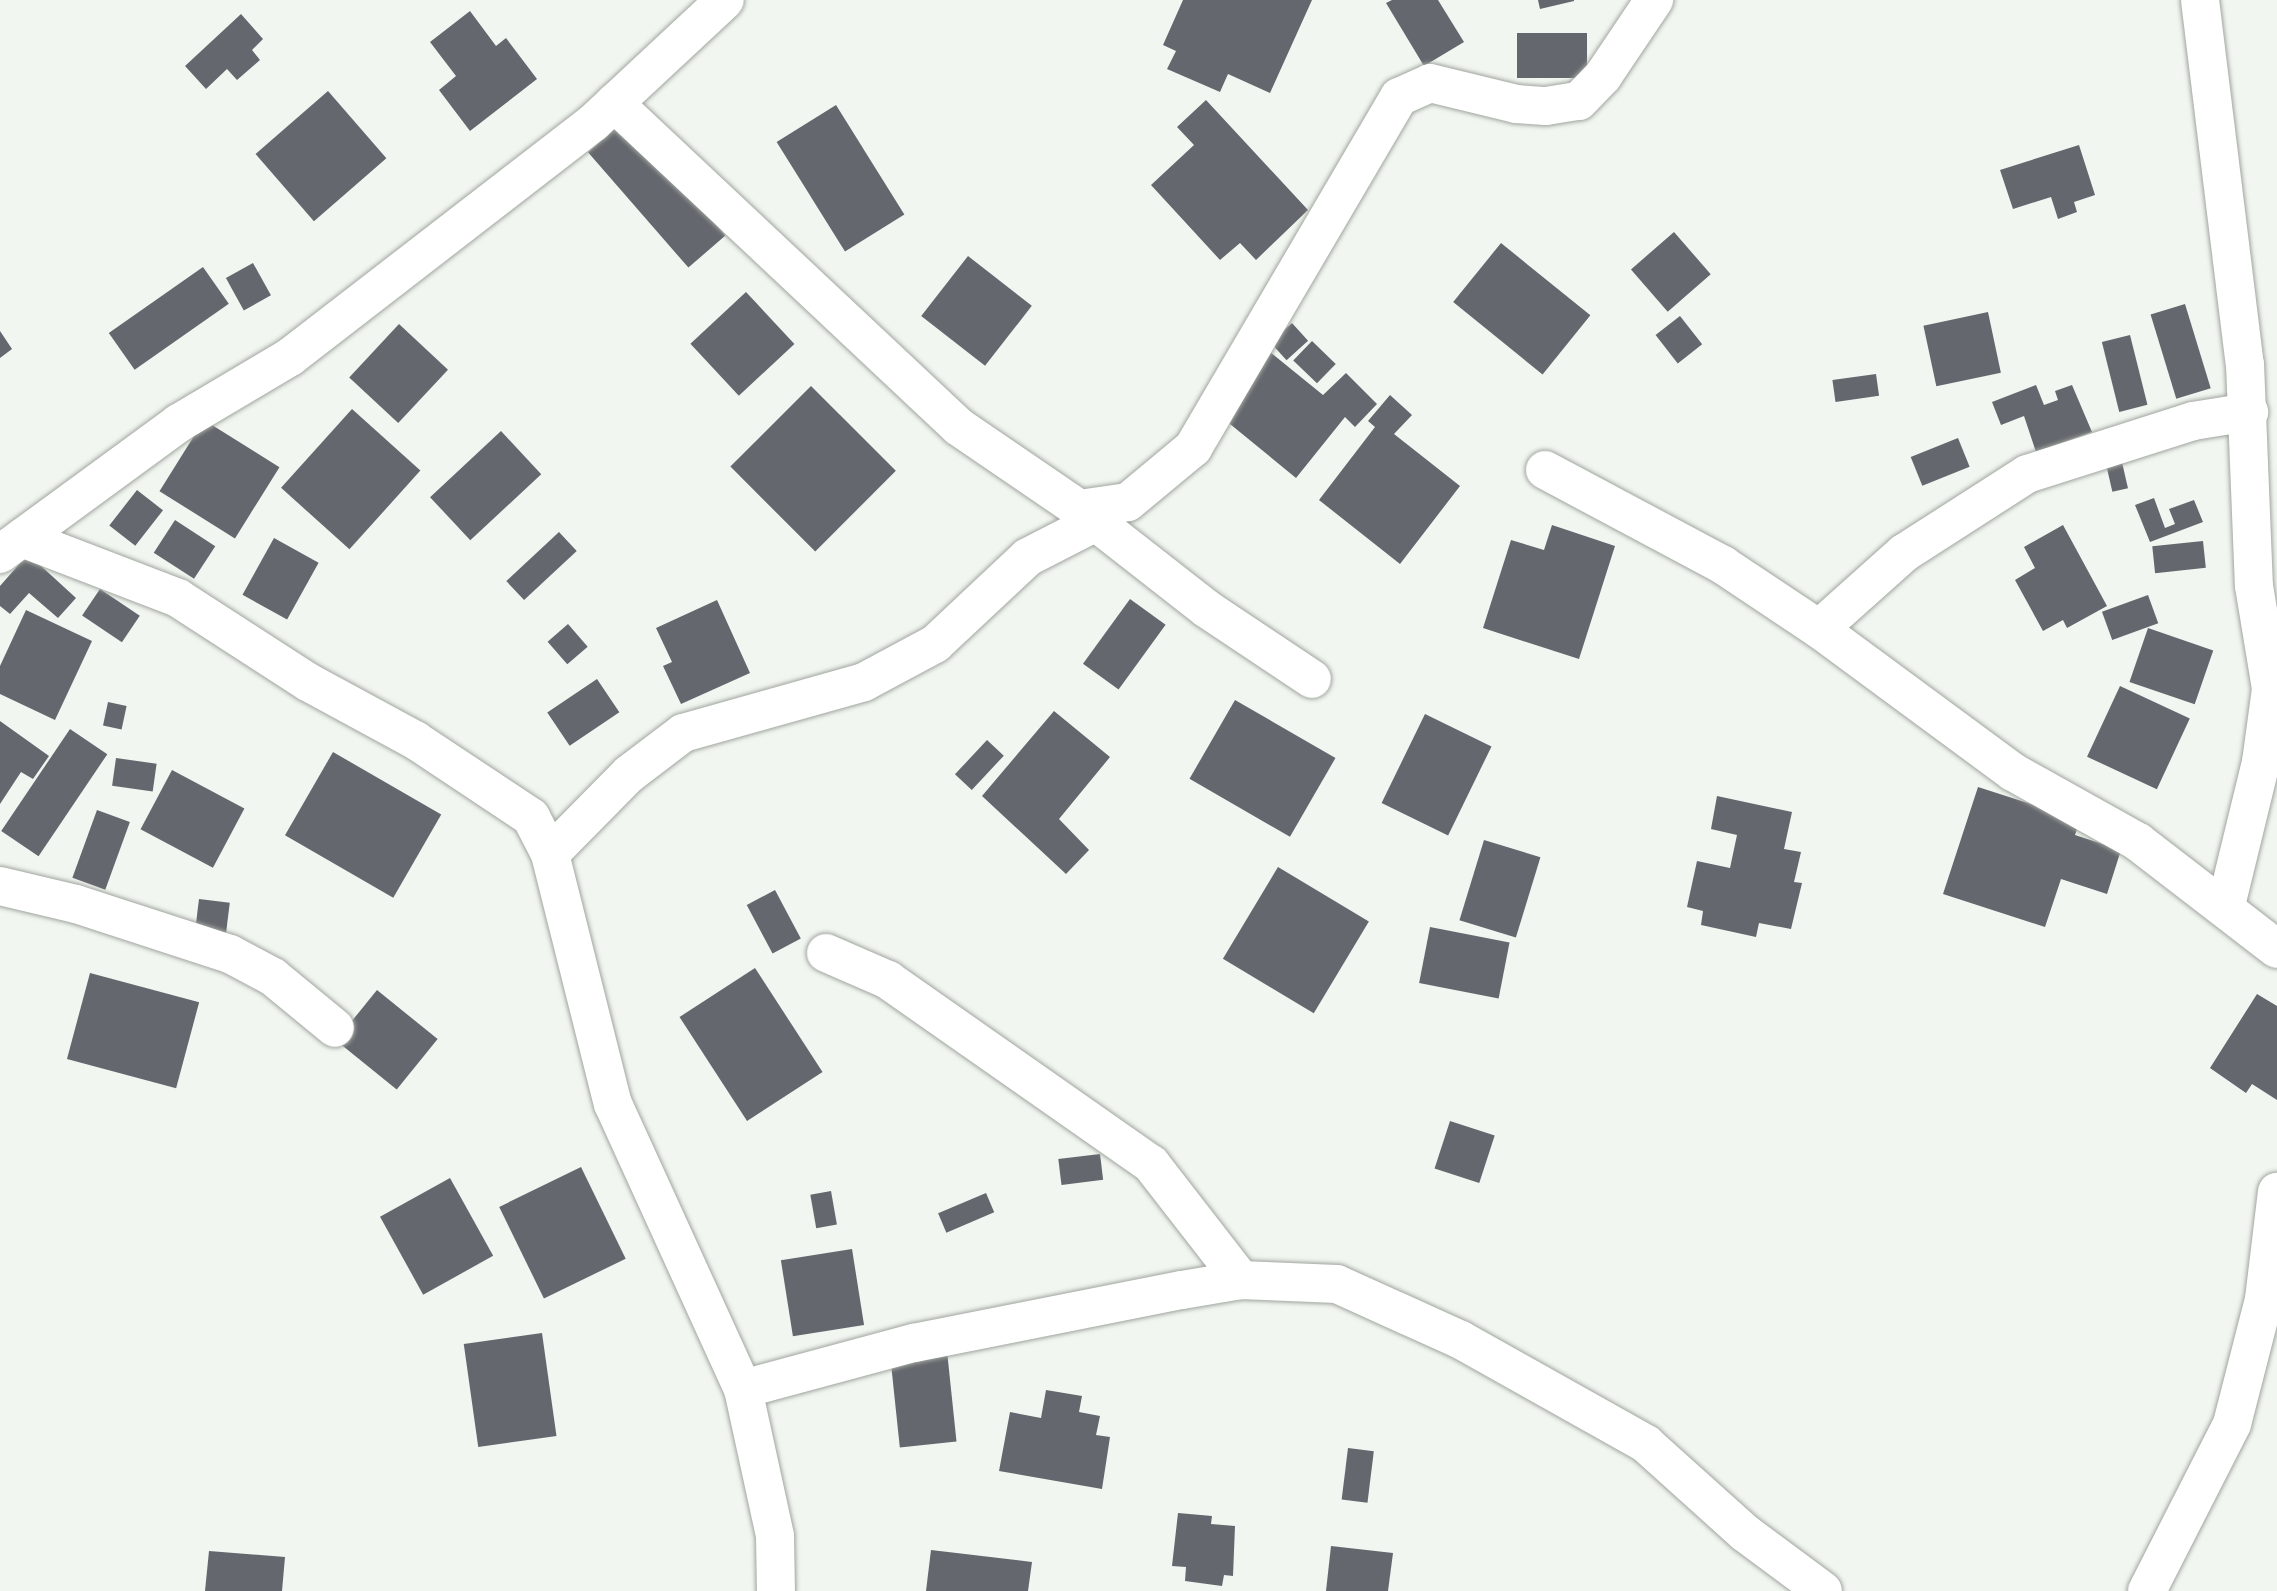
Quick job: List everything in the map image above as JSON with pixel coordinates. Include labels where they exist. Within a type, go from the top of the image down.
[{"type":"street","points":[[11,546],[179,423],[290,357],[593,123],[725,0]]},
{"type":"street","points":[[550,854],[629,774],[682,733],[864,682],[935,644],[1028,557],[1087,516],[1128,502],[1193,448],[1399,97],[1430,83],[1516,104],[1546,106],[1579,101],[1603,76],[1654,0]]},
{"type":"street","points":[[2200,0],[2249,412],[2254,586],[2274,687],[2261,762],[2226,906]]},
{"type":"street","points":[[614,103],[959,427],[1087,516],[1207,608],[1312,679]]},
{"type":"street","points":[[1819,629],[1904,553],[2027,474],[2193,421],[2249,412]]},
{"type":"street","points":[[1545,470],[1723,565],[1819,629],[2013,772],[2138,842],[2226,906],[2277,949]]},
{"type":"street","points":[[11,546],[178,598],[307,682],[415,740],[531,817],[550,854],[613,1104],[743,1389],[775,1536],[776,1591]]},
{"type":"street","points":[[0,886],[76,904],[230,954],[273,977],[335,1028]]},
{"type":"street","points":[[826,953],[888,980],[1151,1164],[1241,1280]]},
{"type":"street","points":[[2147,1591],[2232,1424],[2263,1299],[2277,1192]]},
{"type":"street","points":[[743,1389],[914,1343],[1241,1280],[1337,1284],[1461,1340],[1646,1444],[1745,1533],[1823,1591]]},
{"type":"building","points":[[1183,0],[1312,0],[1270,93],[1228,74],[1220,92],[1167,69],[1176,51],[1163,45]]},
{"type":"building","points":[[1392,0],[1438,0],[1464,42],[1424,66],[1386,3]]},
{"type":"building","points":[[1538,0],[1574,0],[1574,1],[1540,9]]},
{"type":"building","points":[[470,11],[496,46],[506,38],[537,79],[470,131],[439,90],[456,76],[430,42]]},
{"type":"building","points":[[241,14],[263,39],[252,50],[260,60],[237,80],[227,69],[206,89],[185,66]]},
{"type":"building","points":[[1517,33],[1587,33],[1587,78],[1517,78]]},
{"type":"building","points":[[328,91],[386,158],[314,221],[256,154]]},
{"type":"building","points":[[1206,100],[1308,210],[1256,260],[1240,243],[1220,260],[1151,185],[1194,145],[1177,127]]},
{"type":"building","points":[[836,105],[904,214],[845,251],[777,142]]},
{"type":"building","points":[[625,120],[725,235],[688,268],[588,152]]},
{"type":"building","points":[[2079,145],[2095,195],[2074,202],[2077,212],[2058,219],[2051,197],[2013,209],[2000,170]]},
{"type":"building","points":[[1674,232],[1711,274],[1668,312],[1631,269]]},
{"type":"building","points":[[1501,243],[1590,315],[1543,374],[1453,302]]},
{"type":"building","points":[[968,256],[1032,306],[985,366],[921,316]]},
{"type":"building","points":[[253,263],[271,295],[244,310],[226,278]]},
{"type":"building","points":[[203,267],[229,304],[135,370],[109,333]]},
{"type":"building","points":[[746,292],[794,344],[739,396],[690,344]]},
{"type":"building","points":[[2185,304],[2211,388],[2176,399],[2151,315]]},
{"type":"building","points":[[1988,312],[2001,373],[1936,386],[1923,326]]},
{"type":"building","points":[[1680,316],[1702,344],[1678,363],[1656,335]]},
{"type":"building","points":[[1292,323],[1308,341],[1287,360],[1270,342]]},
{"type":"building","points":[[399,324],[448,370],[398,423],[349,377]]},
{"type":"building","points":[[0,331],[12,349],[0,358]]},
{"type":"building","points":[[2130,335],[2147,405],[2119,412],[2102,342]]},
{"type":"building","points":[[1312,341],[1336,364],[1317,383],[1293,360]]},
{"type":"building","points":[[1270,352],[1323,395],[1346,373],[1377,404],[1355,427],[1345,417],[1296,478],[1219,415]]},
{"type":"building","points":[[1876,374],[1879,396],[1835,402],[1832,380]]},
{"type":"building","points":[[2036,385],[2044,405],[2058,400],[2055,391],[2072,385],[2092,432],[2036,452],[2024,416],[2001,425],[1992,402]]},
{"type":"building","points":[[811,386],[896,471],[815,551],[730,467]]},
{"type":"building","points":[[1390,395],[1412,415],[1394,434],[1460,486],[1400,564],[1319,500],[1375,427],[1368,421]]},
{"type":"building","points":[[352,409],[420,471],[349,549],[281,488]]},
{"type":"building","points":[[204,420],[279,467],[235,538],[159,491]]},
{"type":"building","points":[[501,431],[541,474],[470,540],[430,497]]},
{"type":"building","points":[[1958,438],[1970,467],[1922,486],[1911,457]]},
{"type":"building","points":[[2121,458],[2128,488],[2112,492],[2105,462]]},
{"type":"building","points":[[137,490],[163,510],[135,546],[109,525]]},
{"type":"building","points":[[2154,498],[2165,528],[2175,524],[2169,509],[2194,500],[2203,522],[2150,542],[2135,505]]},
{"type":"building","points":[[175,520],[215,546],[194,579],[154,553]]},
{"type":"building","points":[[1552,525],[1615,546],[1579,659],[1483,628],[1511,540],[1544,550]]},
{"type":"building","points":[[2063,525],[2107,606],[2067,628],[2063,620],[2043,631],[2015,580],[2035,568],[2024,547]]},
{"type":"building","points":[[559,532],[577,551],[524,600],[506,581]]},
{"type":"building","points":[[274,538],[319,563],[287,620],[242,595]]},
{"type":"building","points":[[2203,541],[2206,568],[2155,573],[2152,546]]},
{"type":"building","points":[[28,554],[76,598],[58,618],[29,593],[10,614],[0,606],[0,586]]},
{"type":"building","points":[[100,589],[140,616],[122,642],[82,616]]},
{"type":"building","points":[[2148,595],[2158,623],[2112,640],[2102,612]]},
{"type":"building","points":[[1130,599],[1166,625],[1119,690],[1083,664]]},
{"type":"building","points":[[717,600],[750,673],[681,704],[663,666],[672,662],[656,628]]},
{"type":"building","points":[[26,610],[92,641],[55,720],[0,694],[0,666]]},
{"type":"building","points":[[568,624],[588,647],[567,664],[548,642]]},
{"type":"building","points":[[2148,628],[2213,650],[2195,704],[2129,682]]},
{"type":"building","points":[[597,679],[619,712],[570,746],[547,713]]},
{"type":"building","points":[[2120,686],[2190,719],[2157,789],[2087,757]]},
{"type":"building","points":[[1235,700],[1335,758],[1290,837],[1190,779]]},
{"type":"building","points":[[108,702],[127,706],[122,729],[103,725]]},
{"type":"building","points":[[1054,711],[1110,757],[1059,819],[1089,850],[1066,874],[982,796]]},
{"type":"building","points":[[1425,714],[1492,746],[1448,835],[1382,803]]},
{"type":"building","points":[[0,721],[49,756],[33,779],[21,772],[0,804]]},
{"type":"building","points":[[70,729],[107,754],[39,856],[1,831]]},
{"type":"building","points":[[987,740],[1004,756],[972,790],[955,774]]},
{"type":"building","points":[[333,752],[441,814],[393,898],[285,835]]},
{"type":"building","points":[[116,758],[157,764],[153,791],[112,786]]},
{"type":"building","points":[[172,770],[244,808],[213,868],[141,829]]},
{"type":"building","points":[[1978,787],[2080,820],[2075,835],[2121,850],[2107,894],[2061,879],[2045,927],[1943,894]]},
{"type":"building","points":[[1717,796],[1792,812],[1784,849],[1801,852],[1794,882],[1802,883],[1791,929],[1759,923],[1756,937],[1701,925],[1703,911],[1687,907],[1697,861],[1730,868],[1737,835],[1711,829]]},
{"type":"building","points":[[97,810],[130,822],[105,890],[72,878]]},
{"type":"building","points":[[1484,840],[1540,857],[1516,938],[1459,920]]},
{"type":"building","points":[[1278,867],[1369,922],[1314,1013],[1223,959]]},
{"type":"building","points":[[775,890],[801,939],[773,954],[747,905]]},
{"type":"building","points":[[199,899],[230,903],[225,939],[195,935]]},
{"type":"building","points":[[1430,927],[1510,942],[1499,998],[1419,983]]},
{"type":"building","points":[[755,968],[823,1072],[747,1121],[680,1017]]},
{"type":"building","points":[[90,973],[199,1002],[176,1088],[67,1059]]},
{"type":"building","points":[[377,990],[438,1039],[397,1090],[336,1041]]},
{"type":"building","points":[[2257,994],[2277,1006],[2277,1100],[2252,1084],[2246,1093],[2210,1068]]},
{"type":"building","points":[[1450,1121],[1495,1136],[1479,1183],[1435,1169]]},
{"type":"building","points":[[1100,1154],[1103,1180],[1061,1185],[1058,1159]]},
{"type":"building","points":[[581,1167],[626,1259],[544,1299],[499,1207]]},
{"type":"building","points":[[450,1178],[493,1256],[423,1295],[380,1217]]},
{"type":"building","points":[[831,1191],[837,1224],[816,1228],[810,1195]]},
{"type":"building","points":[[986,1193],[994,1212],[946,1233],[938,1213]]},
{"type":"building","points":[[852,1249],[864,1325],[793,1336],[781,1260]]},
{"type":"building","points":[[542,1333],[556,1436],[478,1447],[464,1344]]},
{"type":"building","points":[[947,1351],[957,1442],[900,1447],[890,1357]]},
{"type":"building","points":[[1046,1390],[1082,1396],[1079,1412],[1100,1416],[1096,1435],[1110,1437],[1102,1489],[999,1471],[1010,1412],[1041,1418]]},
{"type":"building","points":[[1348,1448],[1374,1451],[1367,1503],[1342,1500]]},
{"type":"building","points":[[1178,1513],[1212,1516],[1211,1524],[1235,1526],[1233,1576],[1224,1575],[1222,1586],[1185,1581],[1186,1567],[1172,1566]]},
{"type":"building","points":[[1331,1546],[1393,1553],[1388,1591],[1326,1591]]},
{"type":"building","points":[[931,1550],[1032,1562],[1028,1591],[926,1591]]},
{"type":"building","points":[[209,1551],[285,1557],[282,1591],[205,1591]]}]
